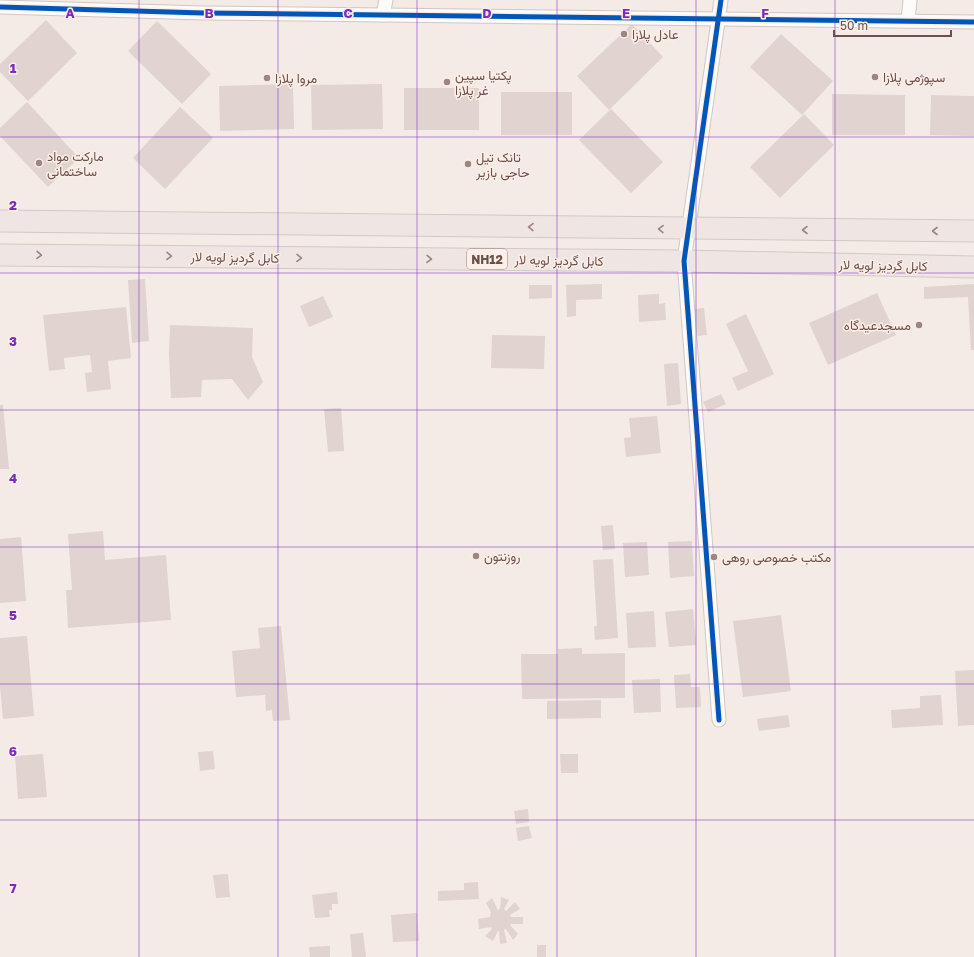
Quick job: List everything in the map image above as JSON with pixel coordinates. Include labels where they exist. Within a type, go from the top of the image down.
[{"type":"highway","points":[[0,221],[974,231]]},
{"type":"highway","name":"کابل گردیز لویه لار","points":[[0,255],[684,261],[974,267]]},
{"type":"street","points":[[383,15],[386,0]]},
{"type":"street","points":[[719,720],[684,261],[721,0]]},
{"type":"street","points":[[908,21],[910,0]]},
{"type":"street","points":[[0,7],[39,4],[204,6],[383,15],[974,22]]},
{"type":"building","points":[[46,20],[77,53],[28,101],[0,72],[0,64]]},
{"type":"building","points":[[157,21],[211,74],[182,104],[128,51]]},
{"type":"building","points":[[632,24],[663,57],[609,110],[577,76]]},
{"type":"building","points":[[781,34],[833,81],[802,115],[750,67]]},
{"type":"building","points":[[293,84],[294,129],[220,131],[219,86]]},
{"type":"building","points":[[382,84],[383,129],[312,130],[311,85]]},
{"type":"building","points":[[404,88],[479,88],[479,130],[404,130]]},
{"type":"building","points":[[501,92],[572,92],[572,135],[501,135]]},
{"type":"building","points":[[832,94],[905,95],[905,135],[832,135]]},
{"type":"building","points":[[931,95],[974,96],[974,136],[930,135]]},
{"type":"building","points":[[27,102],[79,158],[48,187],[0,136],[0,128]]},
{"type":"building","points":[[180,107],[213,138],[165,189],[133,158]]},
{"type":"building","points":[[611,109],[663,162],[631,193],[579,140]]},
{"type":"building","points":[[804,114],[834,145],[780,198],[750,167]]},
{"type":"building","points":[[145,279],[149,341],[132,343],[128,280]]},
{"type":"building","points":[[602,284],[602,299],[576,300],[576,316],[567,317],[566,285]]},
{"type":"building","points":[[974,284],[974,350],[971,350],[968,297],[924,299],[924,287]]},
{"type":"building","points":[[529,285],[552,285],[552,298],[529,299]]},
{"type":"building","points":[[877,293],[896,335],[828,365],[809,323]]},
{"type":"building","points":[[659,294],[659,304],[665,303],[666,320],[639,322],[638,295]]},
{"type":"building","points":[[323,296],[333,317],[309,327],[300,306]]},
{"type":"building","points":[[126,307],[131,358],[108,361],[111,389],[87,392],[85,373],[92,372],[90,355],[64,358],[65,369],[49,371],[43,315]]},
{"type":"building","points":[[704,308],[707,335],[698,336],[695,309]]},
{"type":"building","points":[[746,314],[774,374],[738,391],[732,378],[748,371],[726,324]]},
{"type":"building","points":[[170,325],[253,328],[252,357],[263,382],[248,400],[232,379],[202,380],[201,397],[171,398],[169,353]]},
{"type":"building","points":[[492,335],[545,336],[544,369],[491,368]]},
{"type":"building","points":[[678,363],[681,404],[667,406],[664,364]]},
{"type":"building","points":[[721,394],[726,404],[708,412],[703,402]]},
{"type":"building","points":[[0,405],[3,405],[9,469],[0,469]]},
{"type":"building","points":[[341,408],[344,451],[328,452],[324,409]]},
{"type":"building","points":[[657,416],[661,453],[626,457],[624,438],[631,437],[629,418]]},
{"type":"building","points":[[613,525],[615,549],[603,550],[601,526]]},
{"type":"building","points":[[103,531],[105,560],[166,555],[171,620],[68,628],[66,590],[72,590],[68,534]]},
{"type":"building","points":[[21,537],[26,601],[0,603],[0,539]]},
{"type":"building","points":[[692,541],[694,576],[670,578],[668,542]]},
{"type":"building","points":[[647,542],[649,575],[625,577],[623,543]]},
{"type":"building","points":[[613,559],[618,638],[595,640],[594,626],[597,626],[593,560]]},
{"type":"building","points":[[693,609],[696,645],[669,647],[665,612]]},
{"type":"building","points":[[654,611],[656,647],[628,648],[626,613]]},
{"type":"building","points":[[781,615],[791,691],[743,697],[733,621]]},
{"type":"building","points":[[281,626],[290,720],[273,721],[272,710],[266,711],[265,695],[236,697],[232,651],[260,648],[258,628]]},
{"type":"building","points":[[27,636],[34,716],[3,719],[0,686],[0,638]]},
{"type":"building","points":[[582,648],[582,654],[625,653],[625,698],[522,699],[521,654],[558,654],[558,649]]},
{"type":"building","points":[[974,670],[974,725],[958,726],[955,671]]},
{"type":"building","points":[[690,674],[691,687],[700,687],[701,707],[676,708],[674,675]]},
{"type":"building","points":[[660,679],[661,712],[634,713],[632,680]]},
{"type":"building","points":[[941,695],[943,725],[892,728],[891,710],[920,708],[920,696]]},
{"type":"building","points":[[601,700],[601,718],[547,719],[547,701]]},
{"type":"building","points":[[788,715],[790,727],[759,731],[757,719]]},
{"type":"building","points":[[213,751],[215,769],[200,771],[198,752]]},
{"type":"building","points":[[43,754],[47,797],[18,799],[15,756]]},
{"type":"building","points":[[560,754],[578,754],[578,773],[561,773]]},
{"type":"building","points":[[528,809],[529,822],[516,824],[514,811]]},
{"type":"building","points":[[529,826],[532,838],[518,841],[516,828]]},
{"type":"building","points":[[228,874],[230,897],[216,898],[213,875]]},
{"type":"building","points":[[478,882],[479,899],[438,901],[438,891],[464,890],[464,883]]},
{"type":"building","points":[[337,892],[338,904],[332,904],[332,910],[329,910],[330,917],[315,918],[312,895]]},
{"type":"building","points":[[501,897],[509,900],[504,909],[506,911],[515,902],[520,909],[510,915],[511,917],[523,917],[523,924],[510,925],[518,934],[513,940],[506,929],[504,930],[507,943],[500,944],[499,931],[493,941],[485,936],[492,929],[491,927],[479,929],[478,919],[490,917],[491,912],[486,903],[492,898],[498,910],[500,909]]},
{"type":"building","points":[[417,913],[419,941],[393,942],[391,915]]},
{"type":"building","points":[[363,933],[366,957],[352,957],[350,934]]},
{"type":"building","points":[[537,945],[546,945],[546,957],[537,957]]},
{"type":"building","points":[[330,946],[330,957],[310,957],[309,947]]},
{"type":"cycle path","points":[[719,720],[684,261],[721,0]]},
{"type":"cycle path","points":[[0,7],[203,13],[974,22]]},
{"type":"place","name":"عادل پلازا","points":[[624,34]]},
{"type":"place","name":"سپوژمی پلازا","points":[[875,77]]},
{"type":"place","name":"مروا پلازا","points":[[267,78]]},
{"type":"place","name":"پکتیا سپین غر پلازا","points":[[447,82]]},
{"type":"place","name":"مارکت مواد ساختمانی","points":[[39,163]]},
{"type":"place","name":"تانک تیل حاجی بازیر","points":[[468,164]]},
{"type":"place","name":"مسجدعیدگاه","points":[[919,325]]},
{"type":"place","name":"روزنتون","points":[[476,556]]},
{"type":"place","name":"مکتب خصوصی روهی","points":[[714,557]]}]
